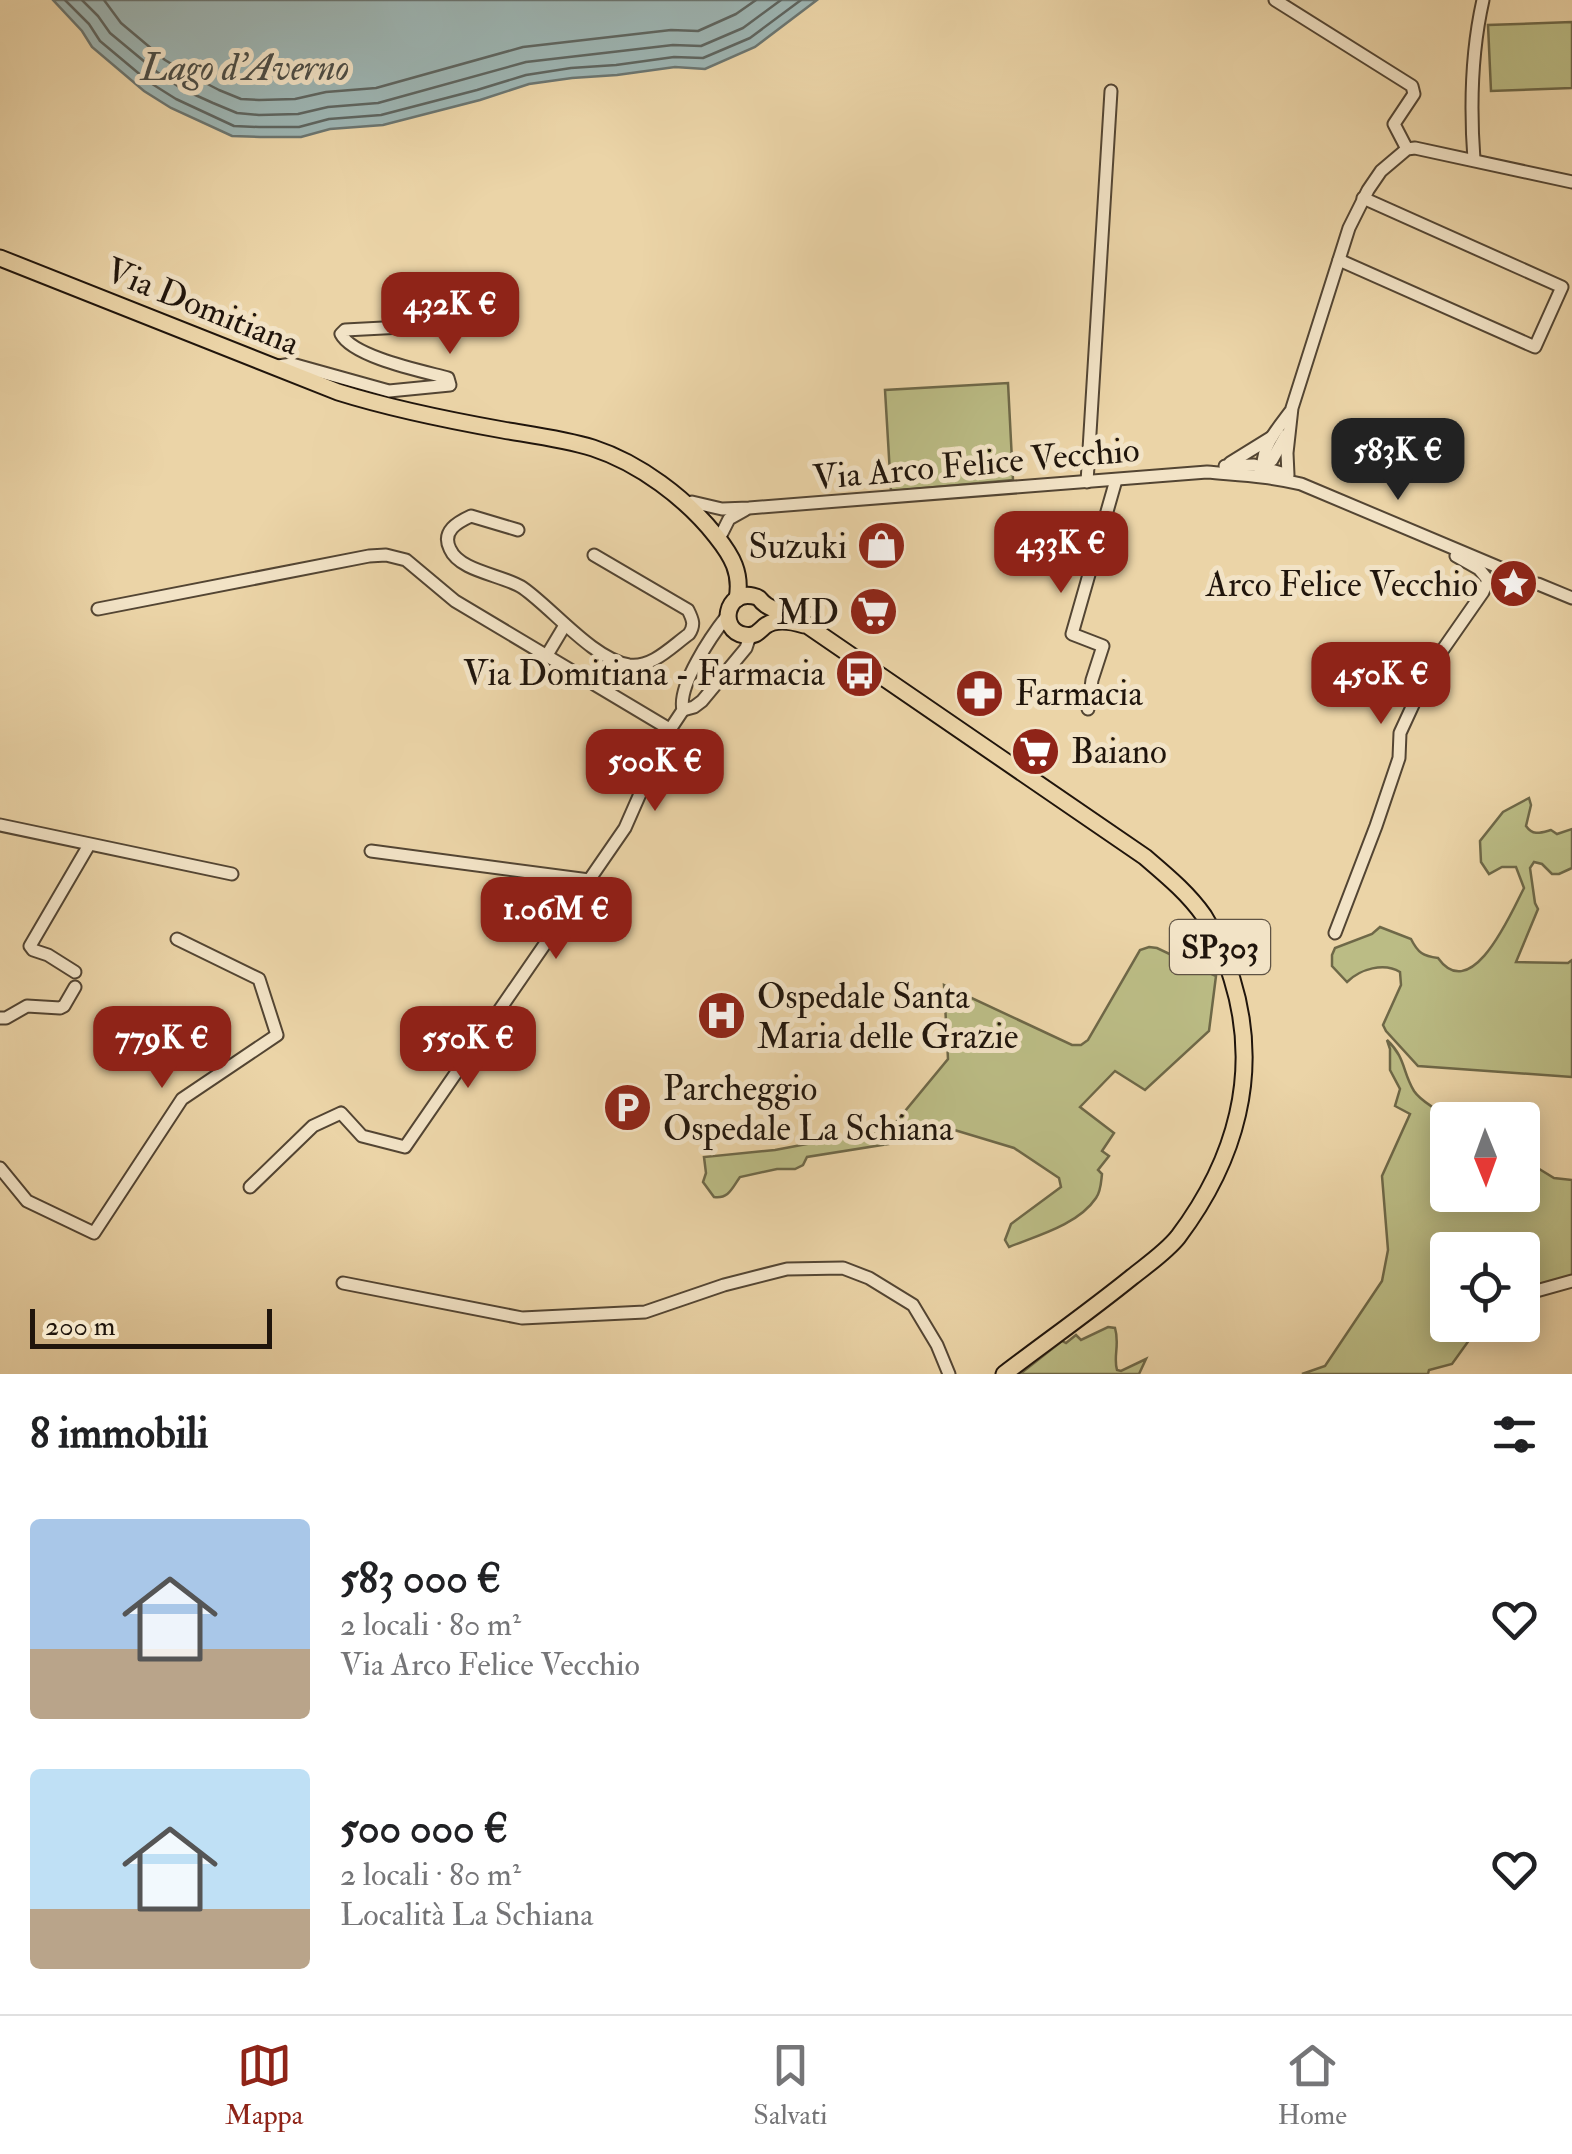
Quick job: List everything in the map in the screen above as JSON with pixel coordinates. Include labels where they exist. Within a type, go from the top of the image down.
[{"type":"main road","name":"Via Domitiana","points":[[0,258],[338,392],[385,407],[594,449],[625,462],[713,521],[737,570],[736,599]]},
{"type":"main road","name":"Via Domitiana","points":[[669,490],[692,502],[713,521],[756,595]]},
{"type":"main road","points":[[756,595],[768,615],[766,624],[760,633],[739,634],[727,616],[732,603],[745,596],[756,595],[804,624]]},
{"type":"main road","points":[[766,624],[782,620],[804,624]]},
{"type":"main road","name":"SP303","points":[[804,624],[1145,856],[1181,888],[1205,918],[1227,961],[1238,999],[1245,1046],[1240,1110],[1224,1159],[1204,1196],[1176,1239],[1148,1264],[1004,1374]]},
{"type":"street","points":[[1275,0],[1412,86],[1414,94],[1394,124],[1408,149]]},
{"type":"street","points":[[1474,160],[1470,105],[1483,0]]},
{"type":"street","points":[[1086,482],[1111,91]]},
{"type":"street","points":[[1288,475],[1281,444],[1292,408],[1349,228],[1381,171],[1414,148],[1568,182]]},
{"type":"street","points":[[1339,260],[1535,347],[1562,287],[1364,198]]},
{"type":"street","points":[[274,366],[292,364],[388,391],[450,385],[448,378],[388,362],[346,343],[341,334],[356,329],[479,323],[487,308],[430,314]]},
{"type":"street","points":[[1274,477],[1263,467],[1263,455],[1281,444],[1290,425],[1292,408]]},
{"type":"street","points":[[1207,472],[1281,444]]},
{"type":"street","points":[[1221,467],[1263,467],[1301,484]]},
{"type":"street","points":[[1238,473],[1263,467]]},
{"type":"street","points":[[1207,472],[1274,477],[1301,484],[1518,575]]},
{"type":"street","name":"Via Arco Felice Vecchio","points":[[713,521],[749,508],[1207,472]]},
{"type":"street","points":[[1088,709],[1103,646],[1072,634],[1116,480]]},
{"type":"street","points":[[713,521],[729,520],[749,508]]},
{"type":"street","points":[[518,530],[471,516],[455,523],[448,534],[450,552],[472,568],[522,587],[603,654],[632,665],[648,664],[689,634],[693,620],[688,610],[594,555]]},
{"type":"street","points":[[1336,933],[1399,758],[1400,733],[1430,668],[1488,580],[1479,569],[1455,555],[1452,547]]},
{"type":"street","points":[[98,610],[386,555],[406,560],[455,601],[670,730]]},
{"type":"street","points":[[1538,584],[1572,598]]},
{"type":"street","points":[[683,710],[681,700],[687,685],[713,633],[727,616]]},
{"type":"street","points":[[547,655],[565,625]]},
{"type":"street","points":[[250,1187],[313,1126],[340,1113],[362,1136],[405,1147],[630,818],[683,710],[702,700],[746,648],[750,636]]},
{"type":"street","points":[[0,825],[232,874]]},
{"type":"street","points":[[75,972],[30,946],[89,845]]},
{"type":"street","points":[[371,851],[589,880]]},
{"type":"street","points":[[0,1168],[27,1201],[94,1233],[182,1099],[277,1034],[259,979],[177,939]]},
{"type":"street","points":[[0,1018],[27,1006],[60,1008],[75,987]]},
{"type":"street","points":[[344,1284],[522,1318],[645,1312],[787,1269],[844,1268],[870,1278],[913,1306],[937,1345],[948,1374]]},
{"type":"street","points":[[1540,1290],[1572,1280]]},
{"type":"green space","points":[[1572,22],[1572,88],[1491,91],[1488,25]]},
{"type":"green space","points":[[1008,383],[1013,480],[891,491],[885,390]]},
{"type":"green space","points":[[1529,798],[1526,826],[1531,831],[1551,830],[1557,834],[1572,829],[1572,868],[1552,874],[1534,862],[1530,868],[1538,909],[1516,962],[1572,960],[1572,1077],[1418,1066],[1383,1025],[1401,985],[1400,972],[1372,968],[1347,982],[1332,966],[1332,955],[1335,948],[1380,927],[1411,939],[1422,953],[1438,958],[1451,970],[1464,971],[1477,963],[1500,933],[1524,888],[1516,867],[1502,867],[1489,874],[1481,862],[1480,841],[1503,812]]},
{"type":"green space","points":[[1149,947],[1216,976],[1209,1031],[1145,1090],[1115,1071],[1080,1107],[1114,1133],[1102,1151],[1109,1156],[1098,1170],[1102,1174],[1098,1195],[1068,1222],[1009,1247],[1005,1240],[1011,1224],[1061,1187],[1059,1178],[1014,1148],[938,1125],[929,1126],[907,1141],[807,1157],[795,1169],[740,1177],[723,1196],[714,1197],[703,1182],[704,1157],[775,1150],[891,1128],[948,1059],[944,985],[1072,1045],[1081,1045],[1088,1040],[1140,950]]},
{"type":"green space","points":[[1387,1040],[1398,1053],[1414,1091],[1430,1106],[1430,1212],[1540,1212],[1540,1169],[1554,1178],[1572,1180],[1572,1276],[1540,1285],[1540,1232],[1430,1232],[1430,1342],[1468,1342],[1452,1364],[1429,1370],[1428,1374],[1302,1374],[1325,1366],[1382,1281],[1388,1250],[1382,1176],[1410,1114],[1395,1106],[1400,1089],[1390,1070]]},
{"type":"green space","points":[[1108,1327],[1115,1328],[1117,1370],[1146,1359],[1139,1374],[1020,1374],[1062,1341],[1066,1343],[1076,1335],[1081,1340]]},
{"type":"water","name":"Lago d'Averno","points":[[53,0],[817,0],[755,47],[705,69],[675,67],[529,84],[383,125],[330,129],[301,137],[260,137],[232,136],[144,91],[92,47]]},
{"type":"place","name":"Suzuki","points":[[882,546]]},
{"type":"place","name":"Arco Felice Vecchio","points":[[1513,584]]},
{"type":"place","name":"MD","points":[[874,612]]},
{"type":"place","name":"Via Domitiana - Farmacia","points":[[860,673]]},
{"type":"place","name":"Farmacia","points":[[980,693]]},
{"type":"place","name":"Baiano","points":[[1036,751]]},
{"type":"place","name":"Ospedale Santa Maria delle Grazie","points":[[722,1016]]},
{"type":"place","name":"Parcheggio Ospedale La Schiana","points":[[628,1108]]}]
